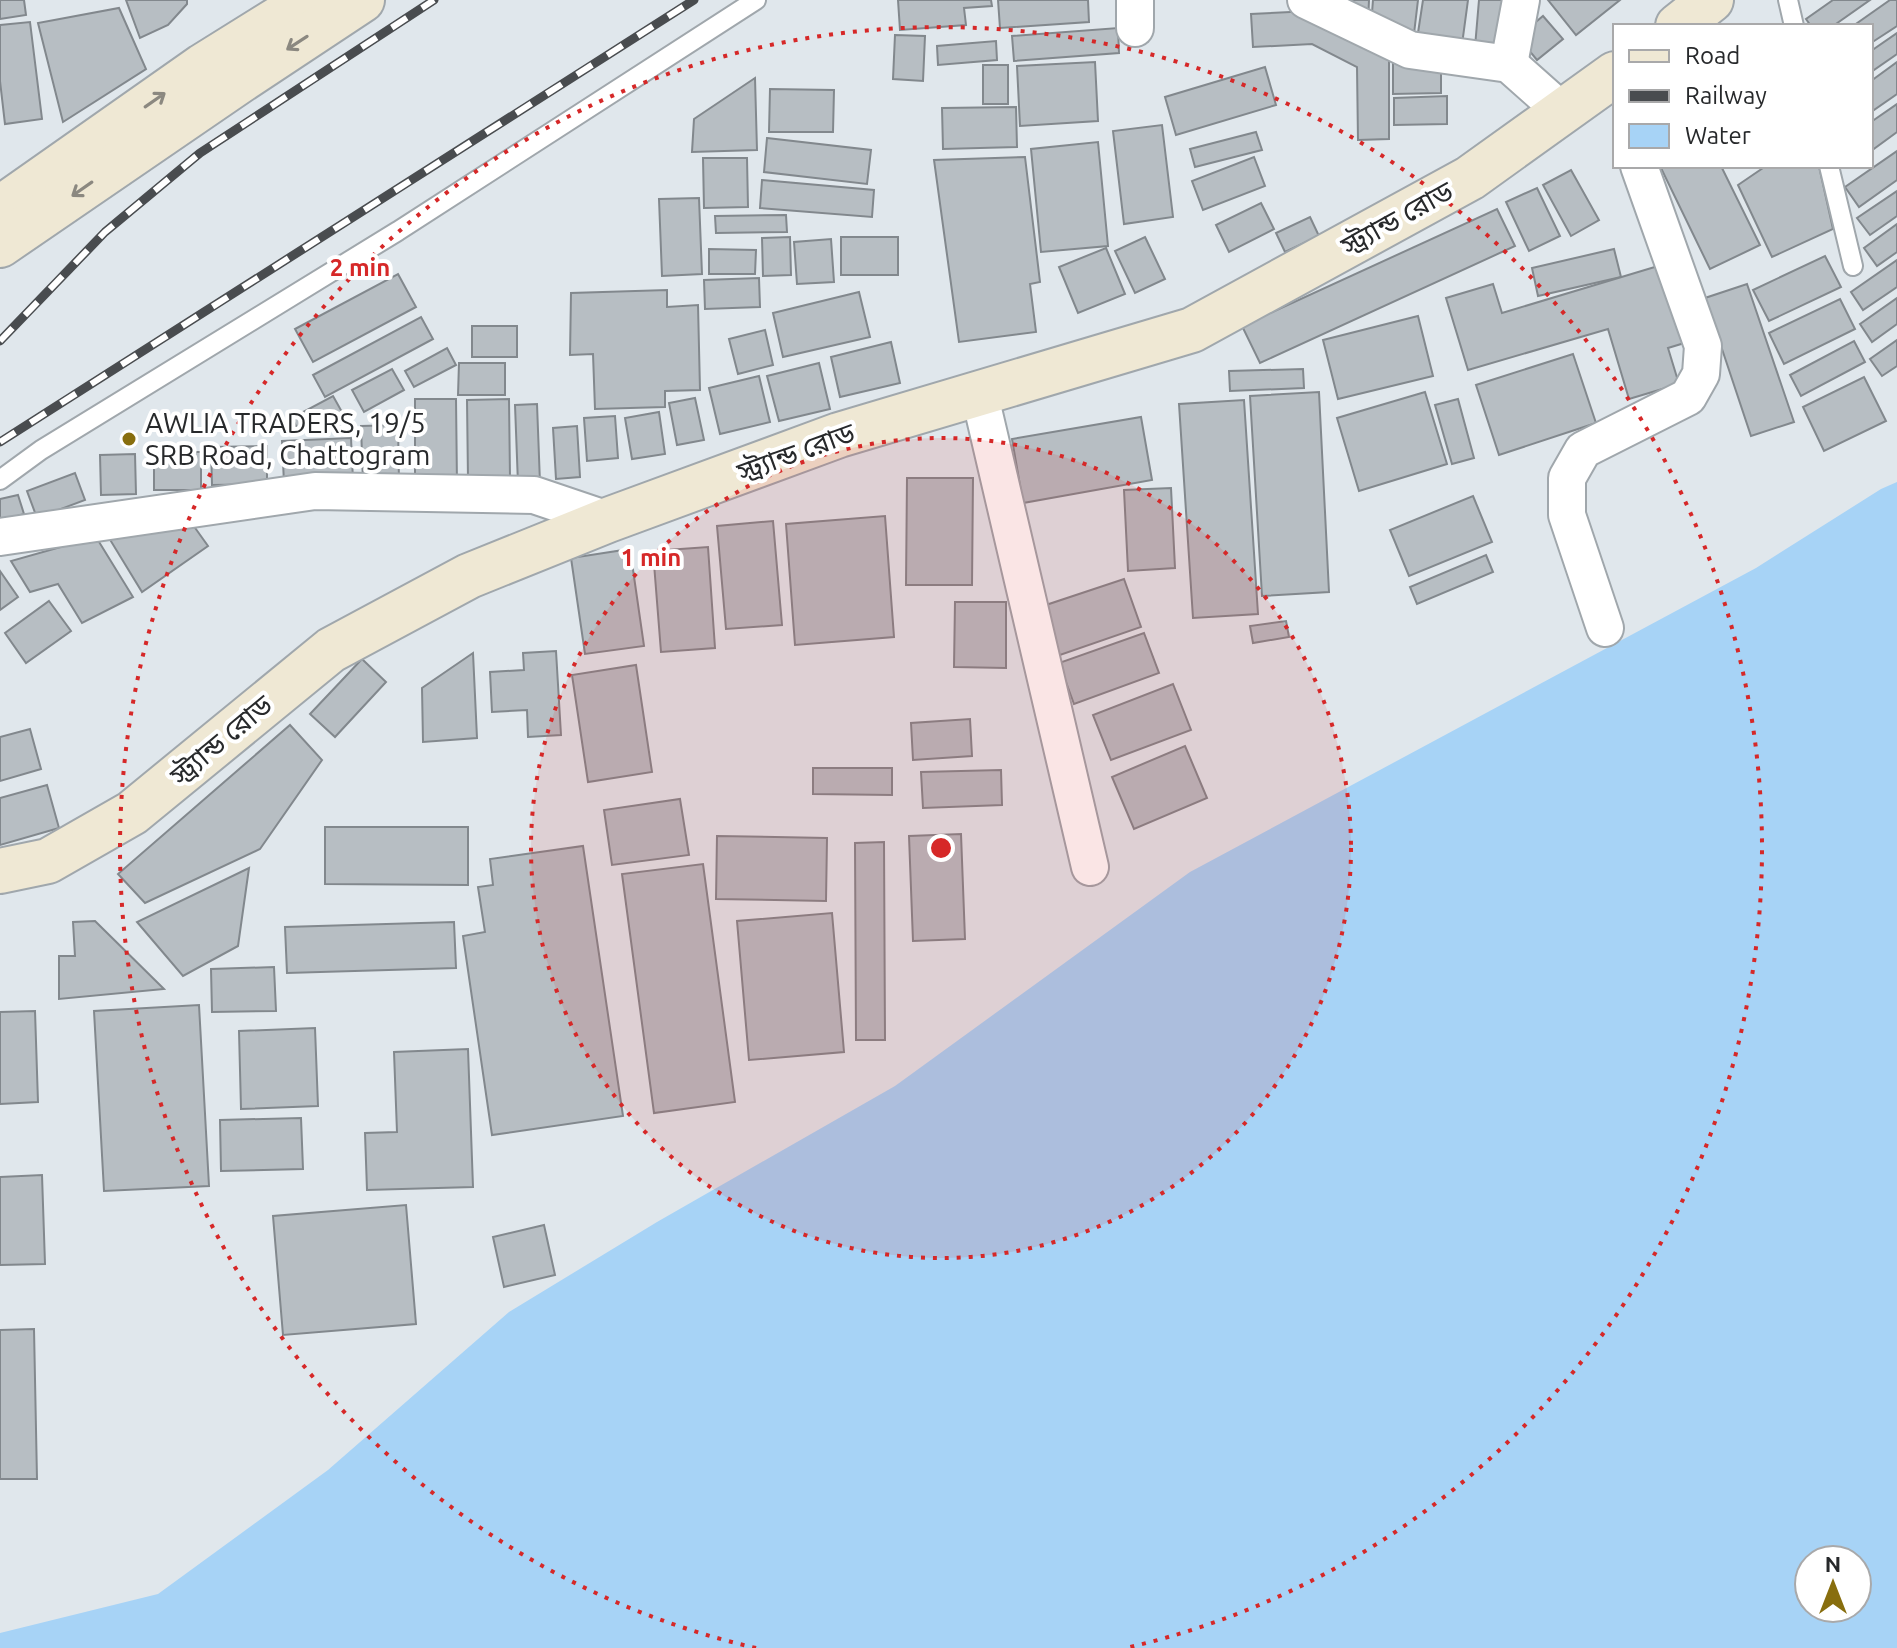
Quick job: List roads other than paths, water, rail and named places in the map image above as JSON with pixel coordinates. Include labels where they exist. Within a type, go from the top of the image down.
[{"type":"main road","points":[[0,209],[203,66],[309,0]]},
{"type":"main road","points":[[0,245],[362,0]]},
{"type":"main road","points":[[1681,24],[1711,0]]},
{"type":"main road","name":"স্ট্র্যান্ড রোড","points":[[0,871],[48,861],[132,813],[331,650],[469,576],[608,520],[839,435],[1192,330],[1470,178],[1563,112],[1612,87]]},
{"type":"street","points":[[1306,0],[1410,50],[1509,64],[1563,112]]},
{"type":"street","points":[[1509,64],[1521,0]]},
{"type":"street","points":[[1605,628],[1567,515],[1567,478],[1583,450],[1688,397],[1701,374],[1703,346],[1640,168]]},
{"type":"street","points":[[979,392],[1090,867]]},
{"type":"street","points":[[0,537],[315,491],[534,495],[608,520]]},
{"type":"lane","points":[[0,480],[41,450],[411,223],[756,0]]},
{"type":"lane","points":[[1788,0],[1794,24]]},
{"type":"lane","points":[[1829,168],[1853,266]]},
{"type":"water","points":[[1897,482],[1897,1648],[0,1648],[0,1633],[158,1594],[328,1470],[509,1312],[657,1222],[895,1086],[1190,872],[1756,568]]},
{"type":"railway","points":[[0,341],[105,232],[200,153],[434,0]]},
{"type":"railway","points":[[0,442],[694,0]]},
{"type":"place","name":"AWLIA TRADERS, 19/5 SRB Road, Chattogram","points":[[129,439]]}]
